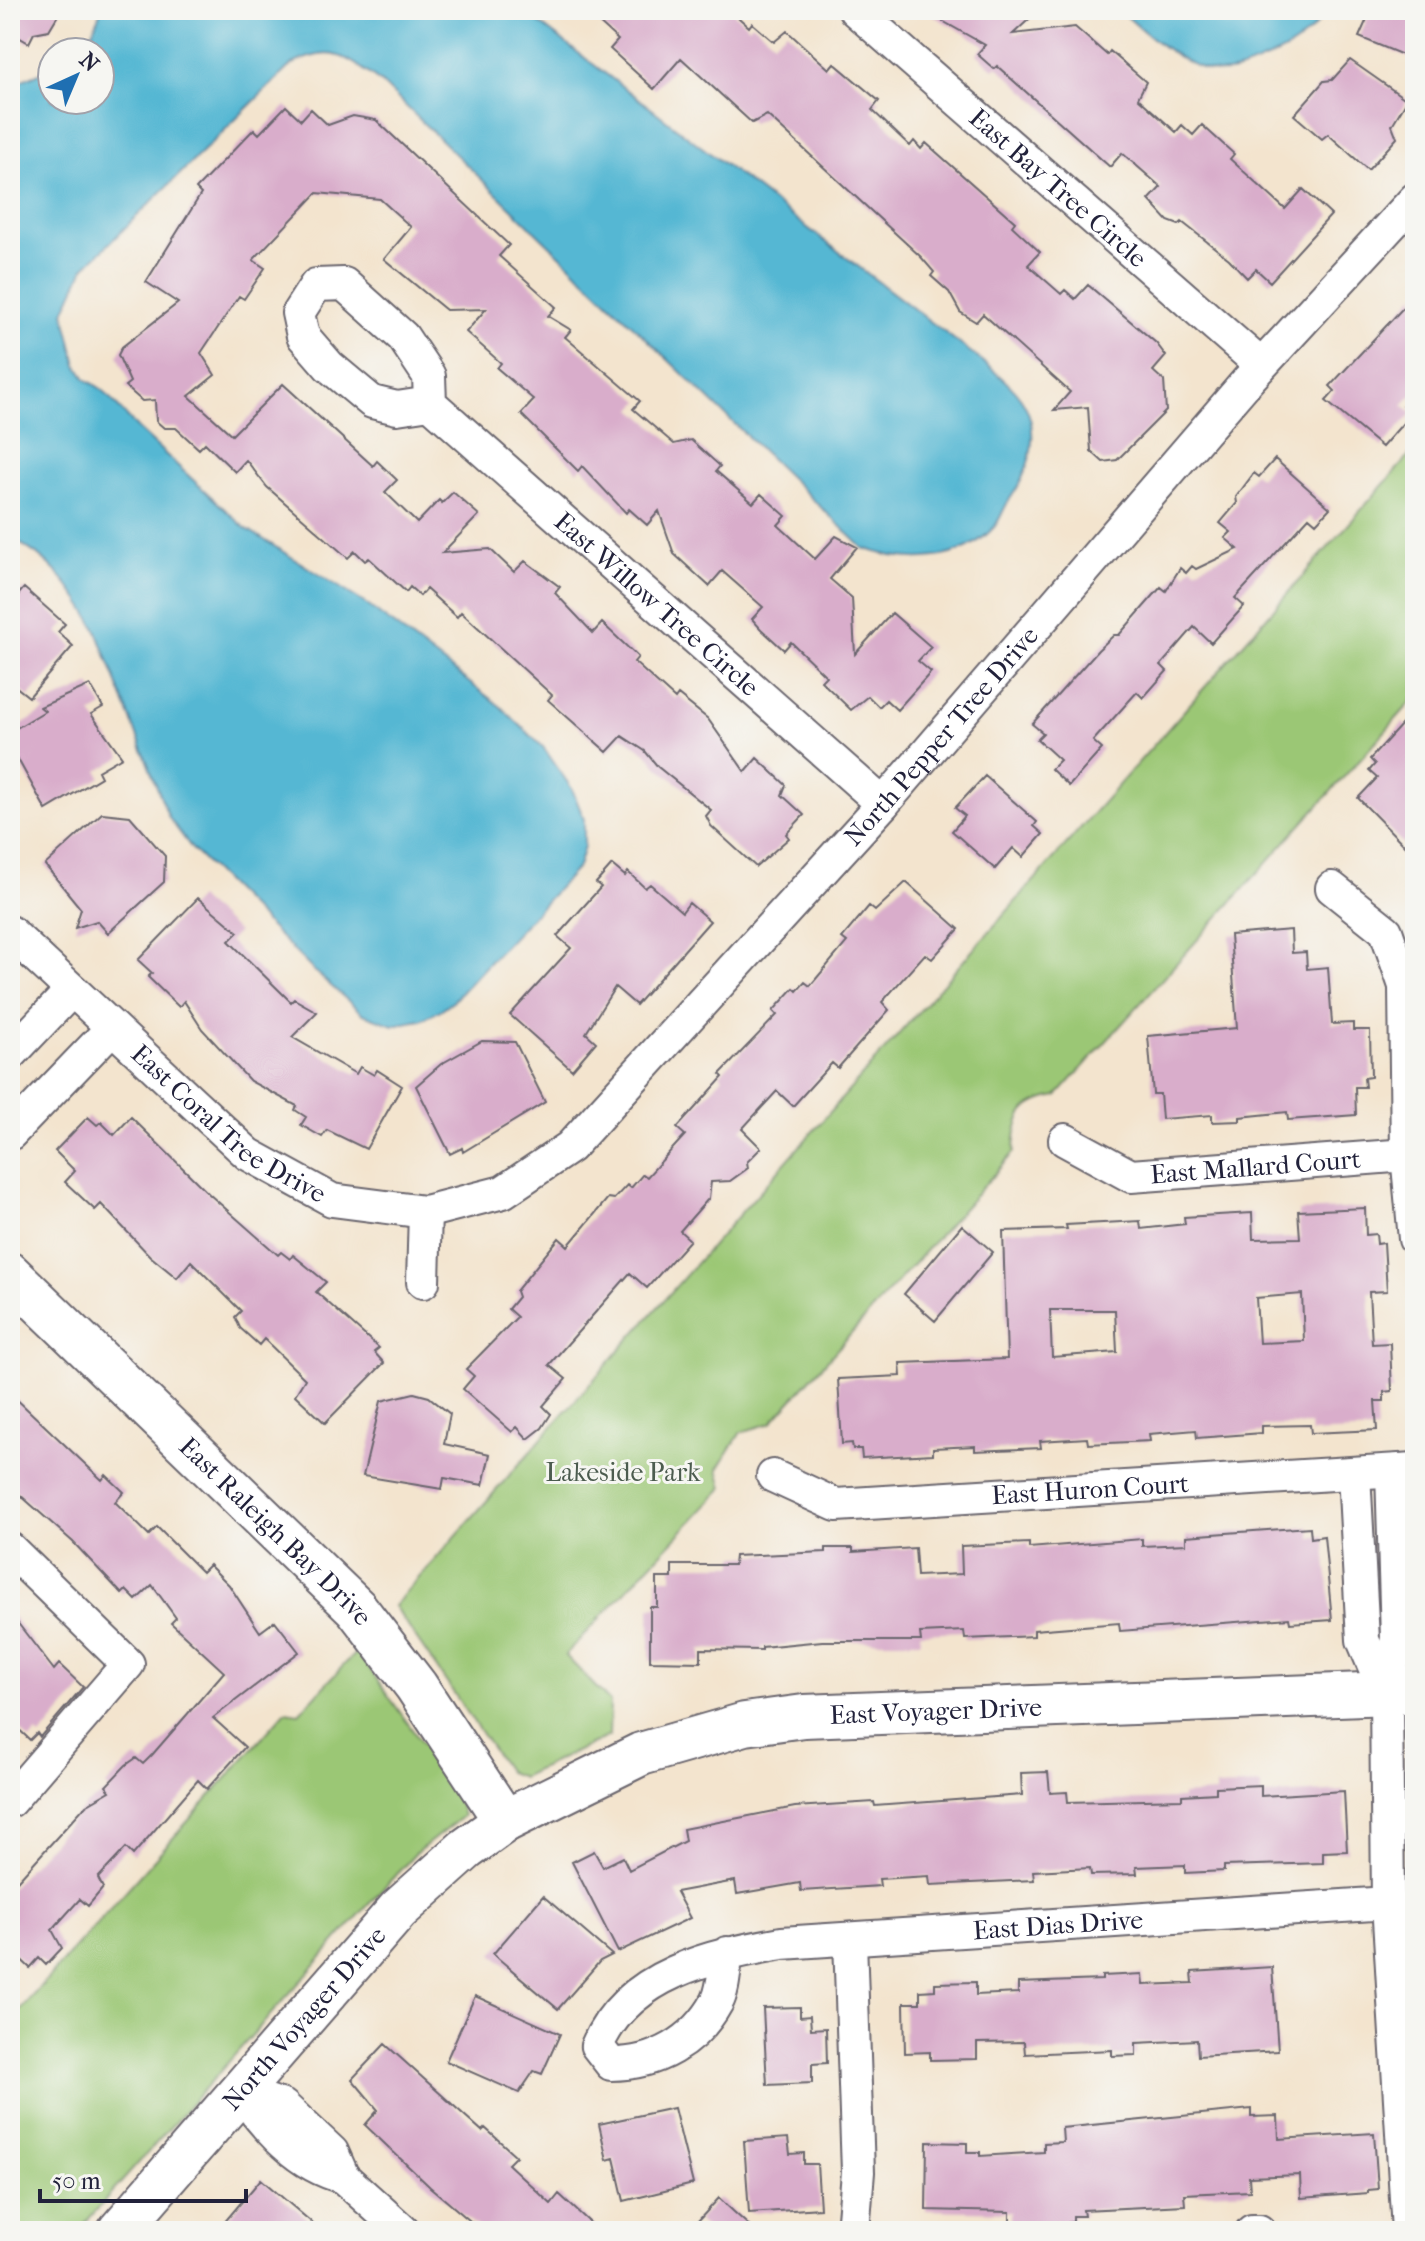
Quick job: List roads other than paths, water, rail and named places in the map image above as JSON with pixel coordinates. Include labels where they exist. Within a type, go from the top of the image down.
[{"type":"street","name":"East Bay Tree Circle","points":[[855,10],[1261,365]]},
{"type":"street","name":"North Pepper Tree Drive","points":[[425,1212],[503,1192],[570,1147],[883,804],[1261,365],[1415,199]]},
{"type":"street","name":"East Willow Tree Circle","points":[[430,403],[883,804]]},
{"type":"street","points":[[1332,888],[1386,931],[1405,986],[1410,1074],[1407,1155],[1415,1239]]},
{"type":"street","name":"East Coral Tree Drive","points":[[10,932],[248,1154],[332,1200],[425,1212]]},
{"type":"street","points":[[10,1055],[72,990]]},
{"type":"street","points":[[10,1134],[112,1028]]},
{"type":"street","name":"East Mallard Court","points":[[1065,1140],[1131,1176],[1407,1155]]},
{"type":"street","points":[[423,1282],[425,1212]]},
{"type":"street","name":"East Raleigh Bay Drive","points":[[10,1274],[356,1608],[416,1686],[505,1821]]},
{"type":"street","points":[[1403,1470],[1397,1639],[1400,1693],[1388,1903],[1408,2231]]},
{"type":"street","name":"East Huron Court","points":[[773,1476],[836,1505],[1403,1470]]},
{"type":"street","points":[[1354,1473],[1363,1640],[1400,1693]]},
{"type":"street","points":[[10,1549],[128,1664],[10,1801]]},
{"type":"street","name":"East Voyager Drive","points":[[505,1821],[641,1754],[745,1724],[804,1716],[1400,1693]]},
{"type":"street","name":"North Voyager Drive","points":[[119,2231],[398,1910],[429,1879],[505,1821]]},
{"type":"street","name":"East Dias Drive","points":[[727,1953],[782,1943],[1388,1903]]},
{"type":"street","points":[[850,1940],[858,2172],[853,2231]]},
{"type":"street","points":[[240,2092],[283,2106],[332,2152],[343,2177],[403,2231]]},
{"type":"street","points":[[1252,2231],[1259,2231]]},
{"type":"water","points":[[101,10],[522,10],[973,354],[1012,387],[1028,412],[1032,435],[1030,458],[1022,480],[997,523],[982,539],[967,548],[933,557],[898,557],[863,548],[384,85],[351,61],[330,54],[306,58],[291,65],[84,268],[64,312],[77,365],[86,379],[103,390],[138,429],[244,527],[366,604],[500,706],[543,747],[572,789],[584,819],[584,846],[578,867],[453,1001],[421,1020],[393,1025],[363,1014],[314,971],[193,850],[169,818],[88,615],[50,565],[10,538],[10,85],[36,74],[36,116],[116,116],[116,36],[89,36]]},
{"type":"water","points":[[1120,10],[1326,10],[1310,32],[1287,49],[1245,68],[1218,72],[1206,70],[1179,57]]},
{"type":"park label","name":"Lakeside Park","points":[[623,1472]]}]
